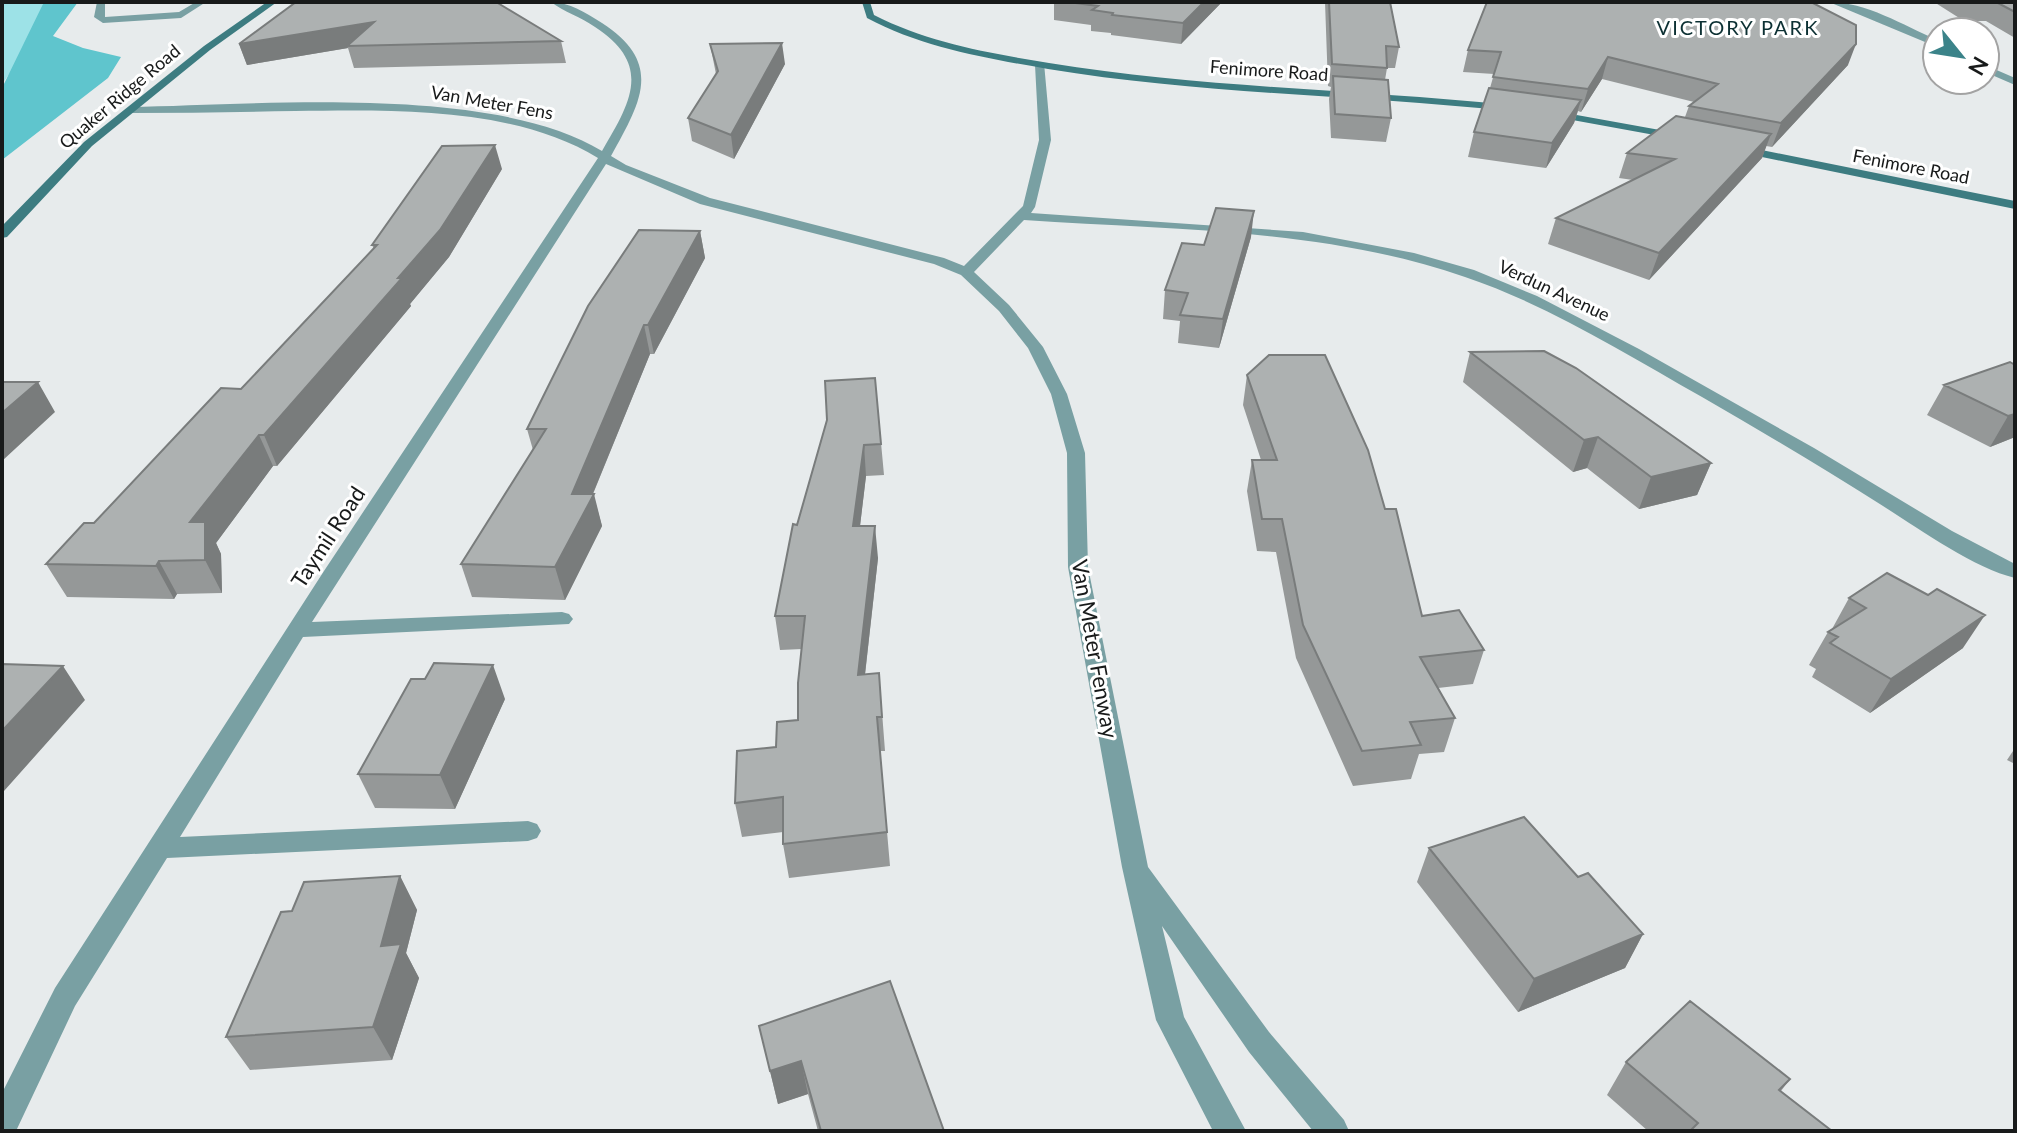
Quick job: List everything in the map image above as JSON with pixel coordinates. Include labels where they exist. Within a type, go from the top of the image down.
[{"type":"street","points":[[101,2],[99,17],[103,20],[181,15],[202,2]]},
{"type":"street","name":"Quaker Ridge Road","points":[[2,234],[88,144],[207,48],[273,2]]},
{"type":"street","name":"Taymil Road","points":[[2,1126],[65,997],[297,630],[604,158],[632,106],[637,74],[630,56],[609,31],[555,2]]},
{"type":"street","name":"Fenimore Road","points":[[866,2],[870,16],[896,31],[963,50],[1040,65],[1178,83],[1414,97],[1517,109]]},
{"type":"street","points":[[1833,2],[1871,14],[1921,37]]},
{"type":"street","points":[[1868,2],[1871,14]]},
{"type":"street","points":[[966,272],[1029,207],[1045,140],[1040,65]]},
{"type":"street","name":"Van Meter Fens","points":[[130,110],[421,109],[498,119],[559,133],[653,182],[705,201],[939,261],[966,272]]},
{"type":"street","points":[[1531,110],[1694,139]]},
{"type":"street","name":"Fenimore Road","points":[[1723,146],[2015,205]]},
{"type":"street","name":"Verdun Avenue","points":[[1021,216],[1252,229],[1319,237],[1384,249],[1470,274],[1582,324],[2015,572]]},
{"type":"street","name":"Van Meter Fenway","points":[[966,272],[1004,308],[1035,347],[1059,394],[1076,453],[1078,567],[1135,867],[1259,1042],[1333,1131]]},
{"type":"street","points":[[297,630],[562,619]]},
{"type":"street","points":[[159,848],[528,831]]},
{"type":"street","points":[[1135,867],[1170,1020],[1230,1131]]},
{"type":"shaded area","points":[[2,2],[61,2],[2,84]]},
{"type":"shaded area","points":[[44,2],[78,2],[53,36],[83,48],[121,57],[108,78],[2,160],[2,88]]},
{"type":"building","points":[[296,2],[496,2],[561,41],[347,46],[374,22],[239,44]]},
{"type":"building","points":[[1068,2],[1204,2],[1183,23],[1112,15],[1092,10],[1098,6]]},
{"type":"building","points":[[1329,2],[1390,2],[1399,47],[1386,46],[1387,68],[1332,64]]},
{"type":"building","points":[[1487,2],[1811,2],[1856,25],[1856,44],[1781,123],[1689,106],[1718,84],[1608,57],[1588,89],[1493,77],[1501,52],[1468,50]]},
{"type":"building","points":[[1996,2],[2015,2],[2015,12]]},
{"type":"building","points":[[782,43],[731,135],[688,118],[718,71],[710,44]]},
{"type":"building","points":[[1333,76],[1388,80],[1391,118],[1335,114]]},
{"type":"building","points":[[1489,88],[1581,100],[1552,143],[1474,132]]},
{"type":"building","points":[[1676,116],[1771,134],[1659,253],[1556,218],[1675,159],[1627,153]]},
{"type":"building","points":[[495,145],[440,230],[398,278],[402,278],[264,435],[259,435],[190,522],[205,522],[205,560],[159,561],[156,566],[46,564],[84,523],[94,523],[221,388],[241,389],[377,245],[372,245],[442,146]]},
{"type":"building","points":[[1216,208],[1254,211],[1223,319],[1180,315],[1188,293],[1165,290],[1182,243],[1204,245]]},
{"type":"building","points":[[639,230],[700,231],[648,325],[644,325],[572,494],[594,494],[555,567],[461,564],[546,429],[527,429],[588,306]]},
{"type":"building","points":[[1544,351],[1576,368],[1711,463],[1651,477],[1598,437],[1584,440],[1470,352]]},
{"type":"building","points":[[1269,355],[1325,355],[1368,450],[1385,509],[1396,509],[1422,616],[1459,610],[1484,650],[1420,657],[1455,718],[1410,722],[1421,745],[1362,751],[1303,625],[1282,519],[1262,519],[1252,460],[1277,460],[1247,375]]},
{"type":"building","points":[[2010,362],[2015,365],[2015,414],[2008,416],[1944,385]]},
{"type":"building","points":[[875,378],[881,444],[864,445],[853,526],[875,526],[858,675],[879,673],[882,717],[877,717],[887,832],[783,844],[783,797],[735,803],[737,751],[776,747],[777,722],[798,720],[798,683],[805,616],[775,616],[793,524],[797,525],[827,420],[825,381]]},
{"type":"building","points":[[2,382],[38,382],[2,413]]},
{"type":"building","points":[[1887,573],[1928,595],[1937,589],[1985,615],[1891,679],[1830,643],[1838,637],[1828,632],[1866,608],[1849,598]]},
{"type":"building","points":[[434,663],[493,665],[440,775],[358,774],[411,679],[425,679]]},
{"type":"building","points":[[2,664],[63,666],[2,731]]},
{"type":"building","points":[[1524,817],[1578,877],[1588,873],[1643,934],[1534,979],[1429,848]]},
{"type":"building","points":[[400,876],[381,946],[401,944],[373,1027],[226,1037],[281,912],[292,911],[304,882]]},
{"type":"building","points":[[890,981],[944,1131],[821,1131],[801,1061],[770,1071],[759,1026]]},
{"type":"building","points":[[1690,1001],[1790,1079],[1779,1090],[1832,1131],[1690,1131],[1698,1123],[1626,1062]]},
{"type":"district","name":"VICTORY PARK","points":[[1738,28]]}]
